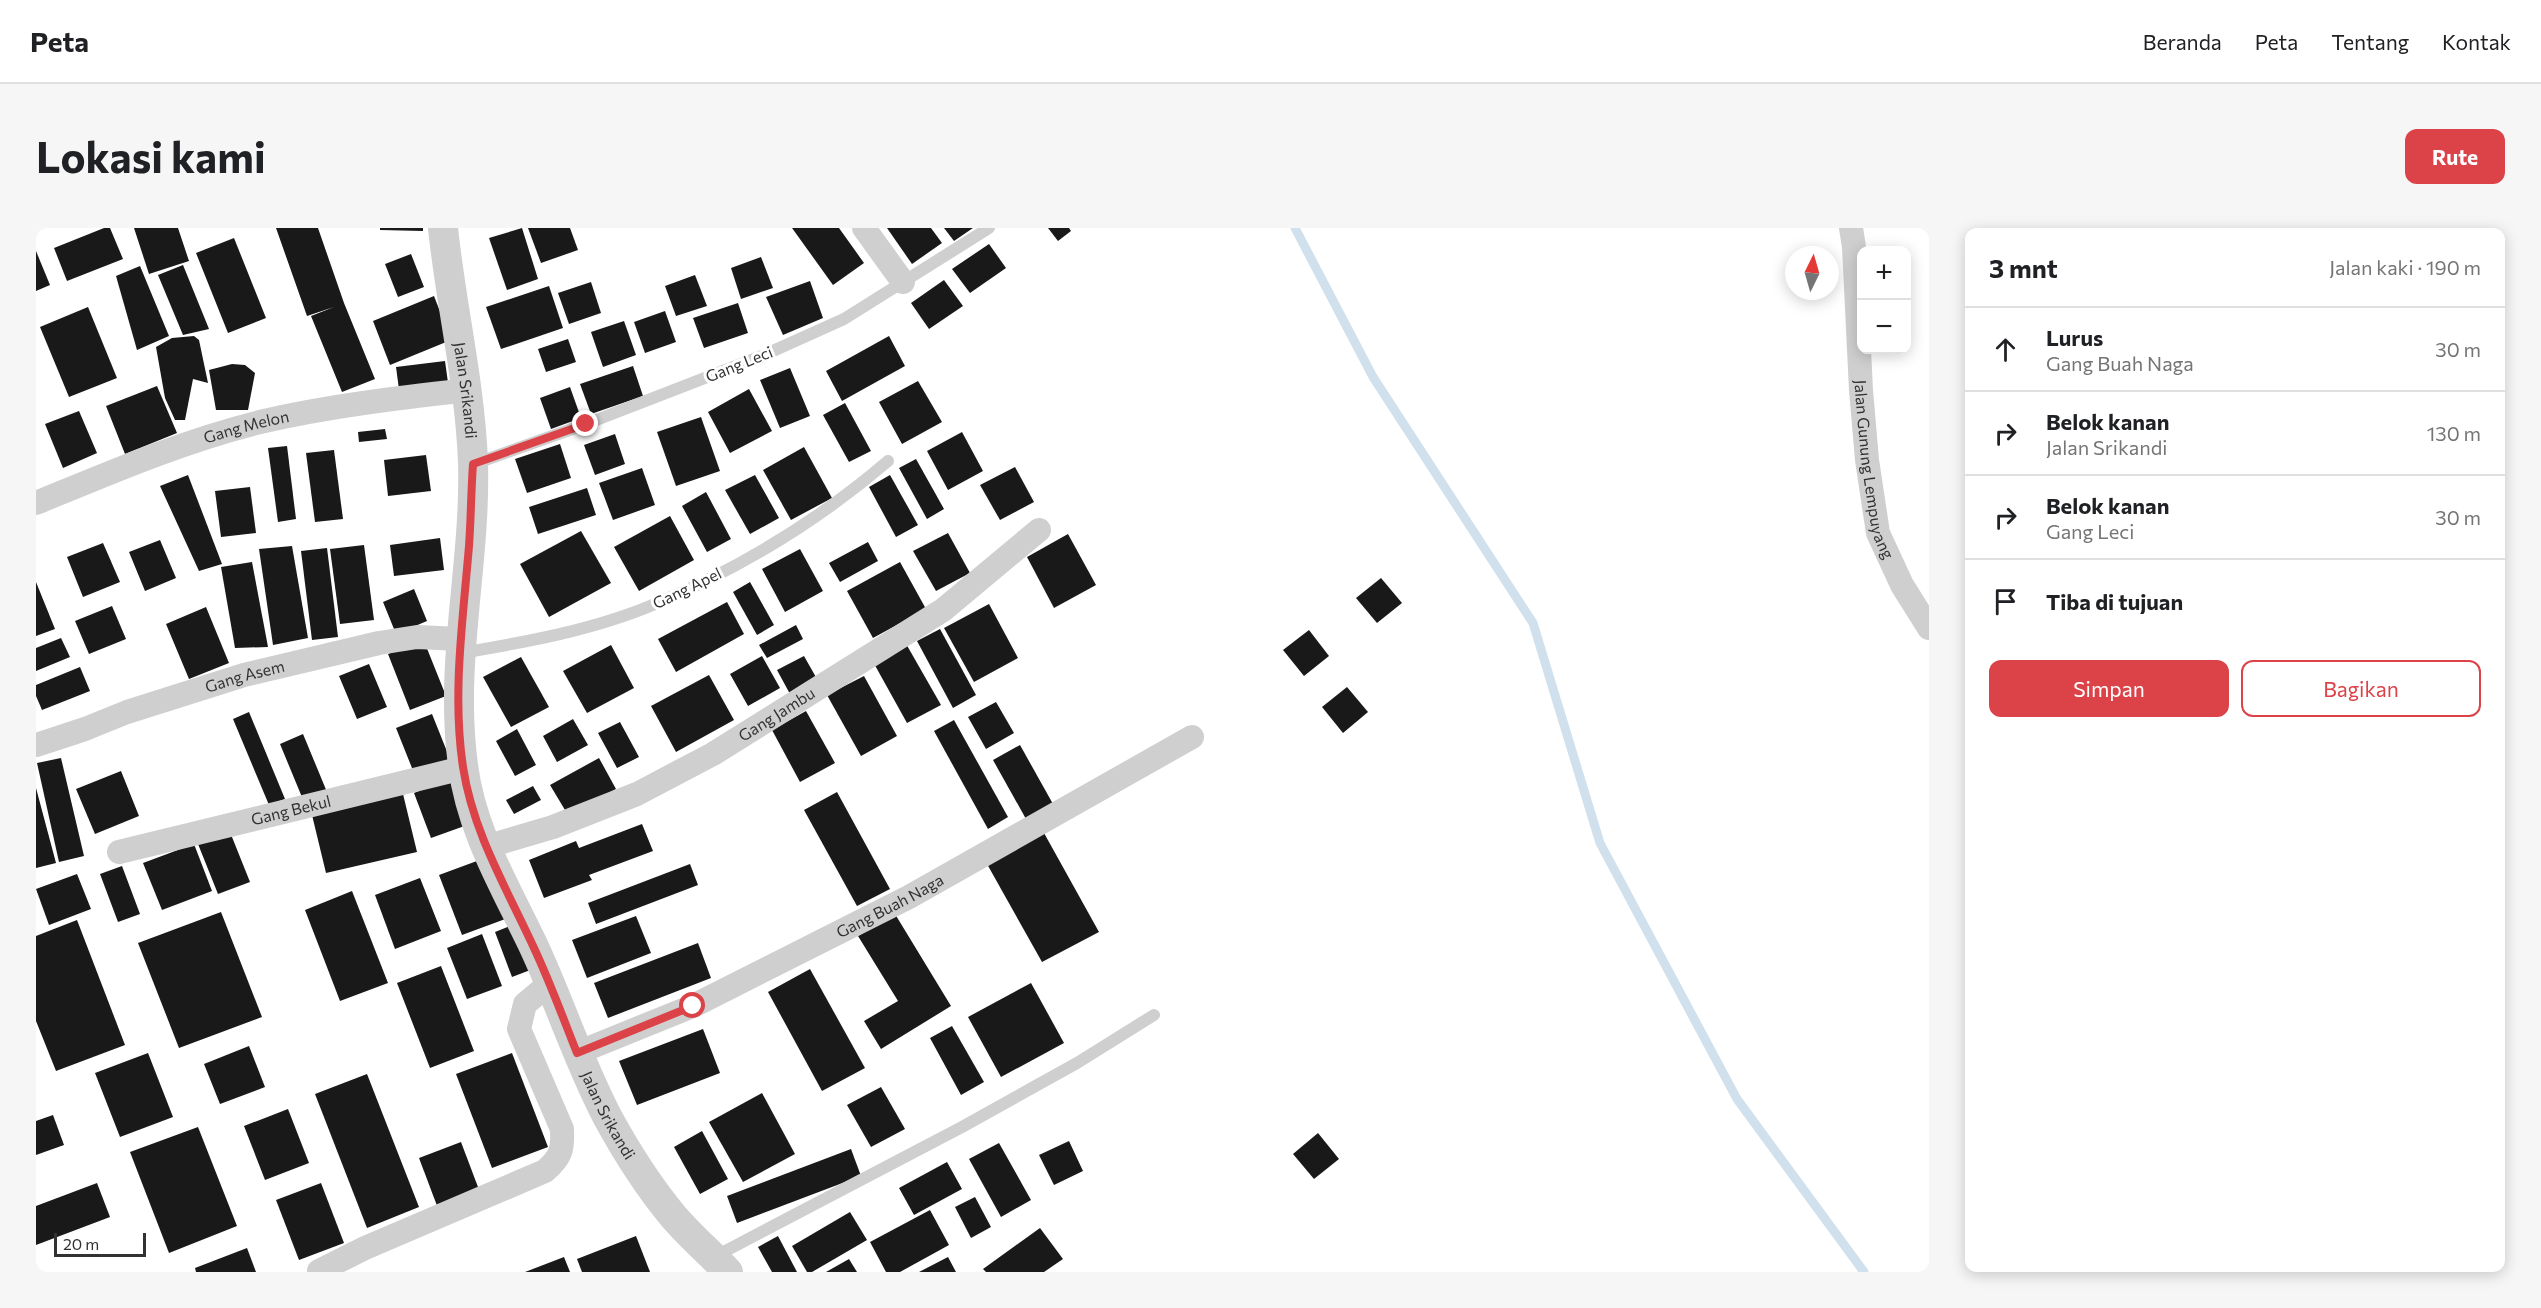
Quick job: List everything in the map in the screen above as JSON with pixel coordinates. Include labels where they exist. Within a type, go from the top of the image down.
[{"type":"street","name":"Jalan Srikandi","points":[[443,228],[468,390],[473,464],[460,646],[458,723],[463,768],[472,810],[485,847],[549,984],[577,1053],[608,1119],[672,1215],[721,1264]]},
{"type":"street","points":[[864,228],[903,282]]},
{"type":"street","name":"Jalan Gunung Lempuyang","points":[[1851,228],[1867,460],[1878,533],[1902,585],[1929,628]]},
{"type":"street","name":"Gang Melon","points":[[36,503],[199,439],[260,422],[327,409],[468,390]]},
{"type":"street","name":"Gang Jambu","points":[[485,847],[553,827],[637,794],[713,754],[944,610],[1039,530]]},
{"type":"street","name":"Gang Asem","points":[[36,744],[244,675],[379,643],[417,637],[460,646]]},
{"type":"street","name":"Gang Buah Naga","points":[[577,1053],[693,1006],[877,913],[1192,737]]},
{"type":"street","name":"Gang Bekul","points":[[118,852],[463,768]]},
{"type":"street","points":[[319,1271],[365,1248],[545,1171],[558,1160],[562,1144],[562,1129],[519,1029],[525,1004],[549,984]]},
{"type":"lane","name":"Gang Leci","points":[[473,464],[586,424],[764,356],[844,319],[989,228]]},
{"type":"lane","name":"Gang Apel","points":[[460,646],[552,636],[654,605],[773,543],[860,485],[888,461]]},
{"type":"lane","points":[[721,1264],[1077,1063],[1154,1015]]},
{"type":"building","points":[[104,228],[110,228],[123,259],[67,281],[54,248]]},
{"type":"building","points":[[134,228],[178,228],[189,261],[149,274]]},
{"type":"building","points":[[276,228],[318,228],[344,303],[375,379],[342,392],[311,316],[334,307],[307,316]]},
{"type":"building","points":[[380,228],[423,228],[423,231],[380,230]]},
{"type":"building","points":[[522,228],[538,279],[507,290],[489,238]]},
{"type":"building","points":[[528,228],[570,228],[578,250],[541,263]]},
{"type":"building","points":[[792,228],[839,228],[864,263],[833,285]]},
{"type":"building","points":[[887,228],[931,228],[942,243],[912,264]]},
{"type":"building","points":[[944,228],[973,228],[954,241]]},
{"type":"building","points":[[1048,228],[1069,228],[1071,231],[1058,241]]},
{"type":"building","points":[[234,238],[266,318],[228,333],[196,253]]},
{"type":"building","points":[[989,244],[1006,268],[970,293],[952,269]]},
{"type":"building","points":[[36,251],[50,285],[36,291]]},
{"type":"building","points":[[411,254],[424,287],[398,297],[385,264]]},
{"type":"building","points":[[761,257],[773,288],[741,299],[731,268]]},
{"type":"building","points":[[183,265],[209,329],[183,335],[158,275]]},
{"type":"building","points":[[140,266],[169,336],[137,350],[116,276]]},
{"type":"building","points":[[695,275],[707,306],[676,316],[665,286]]},
{"type":"building","points":[[944,280],[963,306],[929,329],[911,303]]},
{"type":"building","points":[[810,281],[823,318],[783,335],[766,297]]},
{"type":"building","points":[[591,282],[601,313],[569,324],[558,293]]},
{"type":"building","points":[[549,286],[563,328],[501,349],[486,307]]},
{"type":"building","points":[[434,296],[451,340],[390,365],[373,321]]},
{"type":"building","points":[[738,303],[748,333],[704,348],[693,318]]},
{"type":"building","points":[[88,307],[117,378],[69,397],[40,327]]},
{"type":"building","points":[[665,311],[676,342],[645,353],[634,322]]},
{"type":"building","points":[[624,321],[636,355],[603,367],[591,332]]},
{"type":"building","points":[[194,336],[199,340],[208,383],[193,379],[185,420],[175,420],[165,398],[156,347],[172,338]]},
{"type":"building","points":[[889,336],[905,366],[842,401],[826,371]]},
{"type":"building","points":[[568,339],[576,362],[546,372],[538,349]]},
{"type":"building","points":[[445,361],[449,390],[400,397],[396,367]]},
{"type":"building","points":[[232,364],[245,365],[255,373],[248,410],[216,410],[209,370]]},
{"type":"building","points":[[633,366],[643,396],[591,414],[580,384]]},
{"type":"building","points":[[790,368],[810,416],[780,428],[760,380]]},
{"type":"building","points":[[918,381],[942,422],[902,444],[879,402]]},
{"type":"building","points":[[157,386],[177,433],[125,454],[106,406]]},
{"type":"building","points":[[570,387],[581,418],[551,429],[540,398]]},
{"type":"building","points":[[749,389],[772,431],[730,453],[708,412]]},
{"type":"building","points":[[845,403],[871,451],[849,462],[823,415]]},
{"type":"building","points":[[79,411],[97,453],[63,468],[45,424]]},
{"type":"building","points":[[701,417],[720,471],[676,486],[657,432]]},
{"type":"building","points":[[385,429],[387,439],[359,442],[358,432]]},
{"type":"building","points":[[962,432],[983,471],[948,490],[927,451]]},
{"type":"building","points":[[615,434],[625,464],[595,475],[584,445]]},
{"type":"building","points":[[560,444],[571,478],[527,493],[515,459]]},
{"type":"building","points":[[287,446],[296,519],[278,522],[268,448]]},
{"type":"building","points":[[804,447],[832,498],[791,520],[763,470]]},
{"type":"building","points":[[334,450],[343,519],[315,522],[306,453]]},
{"type":"building","points":[[426,455],[431,491],[388,496],[384,460]]},
{"type":"building","points":[[916,459],[944,509],[927,519],[899,468]]},
{"type":"building","points":[[1015,467],[1034,502],[1000,520],[980,485]]},
{"type":"building","points":[[642,468],[655,505],[613,520],[599,483]]},
{"type":"building","points":[[188,475],[222,564],[199,571],[160,486]]},
{"type":"building","points":[[755,475],[779,518],[750,534],[725,490]]},
{"type":"building","points":[[890,475],[918,525],[896,537],[869,487]]},
{"type":"building","points":[[250,487],[256,533],[221,537],[215,491]]},
{"type":"building","points":[[587,488],[596,515],[538,534],[529,507]]},
{"type":"building","points":[[706,492],[731,539],[707,552],[682,506]]},
{"type":"building","points":[[670,516],[694,560],[639,591],[614,547]]},
{"type":"building","points":[[581,531],[611,583],[549,617],[520,564]]},
{"type":"building","points":[[948,533],[970,573],[936,591],[913,551]]},
{"type":"building","points":[[1068,534],[1096,585],[1054,608],[1027,557]]},
{"type":"building","points":[[440,538],[444,570],[394,576],[390,545]]},
{"type":"building","points":[[160,540],[176,578],[145,591],[129,552]]},
{"type":"building","points":[[868,542],[878,561],[840,582],[829,563]]},
{"type":"building","points":[[103,543],[120,582],[83,597],[67,557]]},
{"type":"building","points":[[364,545],[374,620],[340,624],[330,549]]},
{"type":"building","points":[[292,546],[308,638],[273,645],[259,549]]},
{"type":"building","points":[[327,548],[338,637],[312,640],[301,551]]},
{"type":"building","points":[[800,549],[823,591],[785,612],[762,569]]},
{"type":"building","points":[[252,562],[268,647],[235,648],[221,567]]},
{"type":"building","points":[[900,562],[926,609],[873,638],[847,591]]},
{"type":"building","points":[[1381,578],[1402,603],[1377,623],[1356,598]]},
{"type":"building","points":[[36,582],[55,629],[36,636]]},
{"type":"building","points":[[750,582],[774,625],[757,635],[733,592]]},
{"type":"building","points":[[414,589],[427,621],[396,634],[383,602]]},
{"type":"building","points":[[727,602],[744,634],[676,672],[658,639]]},
{"type":"building","points":[[989,604],[1018,658],[974,682],[944,628]]},
{"type":"building","points":[[112,606],[126,639],[89,654],[75,621]]},
{"type":"building","points":[[206,607],[229,663],[189,679],[166,624]]},
{"type":"building","points":[[796,625],[803,639],[767,658],[759,645]]},
{"type":"building","points":[[940,629],[976,695],[953,708],[917,641]]},
{"type":"building","points":[[1309,630],[1329,656],[1304,676],[1283,650]]},
{"type":"building","points":[[61,638],[70,657],[36,671],[36,648]]},
{"type":"building","points":[[424,641],[446,696],[410,710],[388,654]]},
{"type":"building","points":[[905,642],[941,705],[907,723],[872,660]]},
{"type":"building","points":[[611,645],[634,688],[587,713],[563,671]]},
{"type":"building","points":[[762,656],[780,688],[748,706],[730,674]]},
{"type":"building","points":[[804,656],[817,679],[790,694],[777,670]]},
{"type":"building","points":[[521,657],[549,707],[511,727],[483,677]]},
{"type":"building","points":[[369,664],[387,707],[357,719],[339,676]]},
{"type":"building","points":[[80,667],[90,691],[42,710],[36,696],[36,685]]},
{"type":"building","points":[[709,675],[734,720],[676,752],[651,706]]},
{"type":"building","points":[[864,676],[897,736],[861,756],[827,695]]},
{"type":"building","points":[[1347,687],[1368,712],[1343,733],[1322,707]]},
{"type":"building","points":[[996,702],[1014,733],[986,749],[968,717]]},
{"type":"building","points":[[806,711],[835,763],[800,782],[772,730]]},
{"type":"building","points":[[249,712],[285,799],[269,805],[233,719]]},
{"type":"building","points":[[432,714],[450,759],[414,773],[396,728]]},
{"type":"building","points":[[573,719],[588,745],[557,762],[543,736]]},
{"type":"building","points":[[954,720],[1008,817],[988,829],[934,731]]},
{"type":"building","points":[[620,722],[639,757],[617,768],[598,733]]},
{"type":"building","points":[[517,729],[536,765],[515,776],[496,741]]},
{"type":"building","points":[[303,734],[327,792],[304,802],[280,744]]},
{"type":"building","points":[[1020,745],[1053,804],[1026,819],[993,760]]},
{"type":"building","points":[[61,758],[84,856],[59,862],[37,763]]},
{"type":"building","points":[[599,758],[616,789],[568,815],[550,785]]},
{"type":"building","points":[[121,771],[139,816],[95,834],[76,789]]},
{"type":"building","points":[[452,778],[470,824],[431,838],[414,793]]},
{"type":"building","points":[[533,786],[541,800],[514,814],[506,800]]},
{"type":"building","points":[[36,788],[56,863],[36,868]]},
{"type":"building","points":[[837,792],[890,889],[857,906],[804,810]]},
{"type":"building","points":[[403,794],[417,852],[326,873],[312,815]]},
{"type":"building","points":[[642,824],[653,851],[589,875],[592,880],[544,898],[529,860],[576,841],[579,848]]},
{"type":"building","points":[[230,832],[250,882],[218,894],[198,844]]},
{"type":"building","points":[[1044,833],[1099,932],[1042,962],[987,864]]},
{"type":"building","points":[[194,844],[212,891],[162,910],[143,863]]},
{"type":"building","points":[[485,858],[508,918],[462,935],[439,875]]},
{"type":"building","points":[[690,864],[698,885],[596,924],[588,903]]},
{"type":"building","points":[[122,866],[140,914],[118,922],[100,874]]},
{"type":"building","points":[[77,874],[91,909],[49,925],[36,889]]},
{"type":"building","points":[[420,878],[441,931],[395,949],[375,895]]},
{"type":"building","points":[[352,891],[388,983],[340,1001],[305,910]]},
{"type":"building","points":[[221,912],[262,1017],[179,1048],[138,943]]},
{"type":"building","points":[[895,914],[951,1006],[881,1049],[864,1021],[898,1001],[858,936]]},
{"type":"building","points":[[636,916],[651,953],[587,978],[572,940]]},
{"type":"building","points":[[77,920],[125,1045],[56,1071],[36,1021],[36,936]]},
{"type":"building","points":[[515,924],[533,969],[512,977],[495,932]]},
{"type":"building","points":[[482,934],[502,986],[467,999],[447,948]]},
{"type":"building","points":[[698,943],[711,978],[608,1018],[594,983]]},
{"type":"building","points":[[441,966],[474,1051],[430,1068],[397,983]]},
{"type":"building","points":[[810,969],[865,1068],[822,1091],[768,992]]},
{"type":"building","points":[[1031,983],[1064,1043],[1001,1077],[968,1017]]},
{"type":"building","points":[[952,1026],[984,1082],[961,1095],[930,1038]]},
{"type":"building","points":[[703,1029],[720,1073],[637,1105],[619,1061]]},
{"type":"building","points":[[249,1046],[265,1087],[220,1104],[204,1064]]},
{"type":"building","points":[[148,1053],[173,1117],[120,1137],[95,1073]]},
{"type":"building","points":[[512,1053],[548,1147],[492,1168],[456,1074]]},
{"type":"building","points":[[367,1074],[419,1207],[367,1228],[315,1094]]},
{"type":"building","points":[[881,1087],[905,1129],[871,1147],[847,1105]]},
{"type":"building","points":[[762,1093],[795,1154],[743,1182],[709,1122]]},
{"type":"building","points":[[288,1109],[309,1163],[265,1180],[244,1126]]},
{"type":"building","points":[[53,1115],[64,1145],[36,1155],[36,1121]]},
{"type":"building","points":[[198,1127],[237,1226],[169,1253],[130,1152]]},
{"type":"building","points":[[702,1131],[728,1179],[700,1194],[674,1147]]},
{"type":"building","points":[[1318,1133],[1339,1159],[1314,1179],[1293,1154]]},
{"type":"building","points":[[1069,1141],[1083,1171],[1054,1185],[1039,1155]]},
{"type":"building","points":[[461,1142],[481,1195],[439,1211],[419,1158]]},
{"type":"building","points":[[999,1143],[1031,1200],[1001,1217],[969,1159]]},
{"type":"building","points":[[851,1149],[861,1176],[737,1223],[727,1196]]},
{"type":"building","points":[[947,1162],[962,1189],[914,1215],[899,1188]]},
{"type":"building","points":[[97,1183],[110,1217],[36,1245],[36,1206]]},
{"type":"building","points":[[321,1183],[344,1243],[299,1260],[276,1200]]},
{"type":"building","points":[[975,1197],[991,1227],[971,1238],[955,1207]]},
{"type":"building","points":[[930,1210],[949,1245],[900,1272],[886,1272],[870,1242]]},
{"type":"building","points":[[850,1212],[867,1240],[812,1272],[807,1272],[792,1246]]},
{"type":"building","points":[[1040,1228],[1063,1259],[1044,1272],[986,1272],[983,1269]]},
{"type":"building","points":[[636,1236],[650,1272],[582,1272],[577,1259]]},
{"type":"building","points":[[778,1236],[797,1272],[772,1272],[758,1247]]},
{"type":"building","points":[[247,1248],[256,1272],[196,1272],[195,1268]]},
{"type":"building","points":[[564,1257],[570,1272],[525,1272]]},
{"type":"building","points":[[948,1257],[956,1272],[919,1272]]},
{"type":"building","points":[[849,1259],[857,1272],[826,1272]]},
{"type":"waterway","points":[[1295,228],[1373,377],[1533,623],[1600,843],[1737,1099],[1864,1272]]},
{"type":"route","points":[[586,424],[473,464],[469,544],[460,639],[458,723],[463,768],[472,810],[485,847],[535,950],[577,1053],[693,1006]]}]
